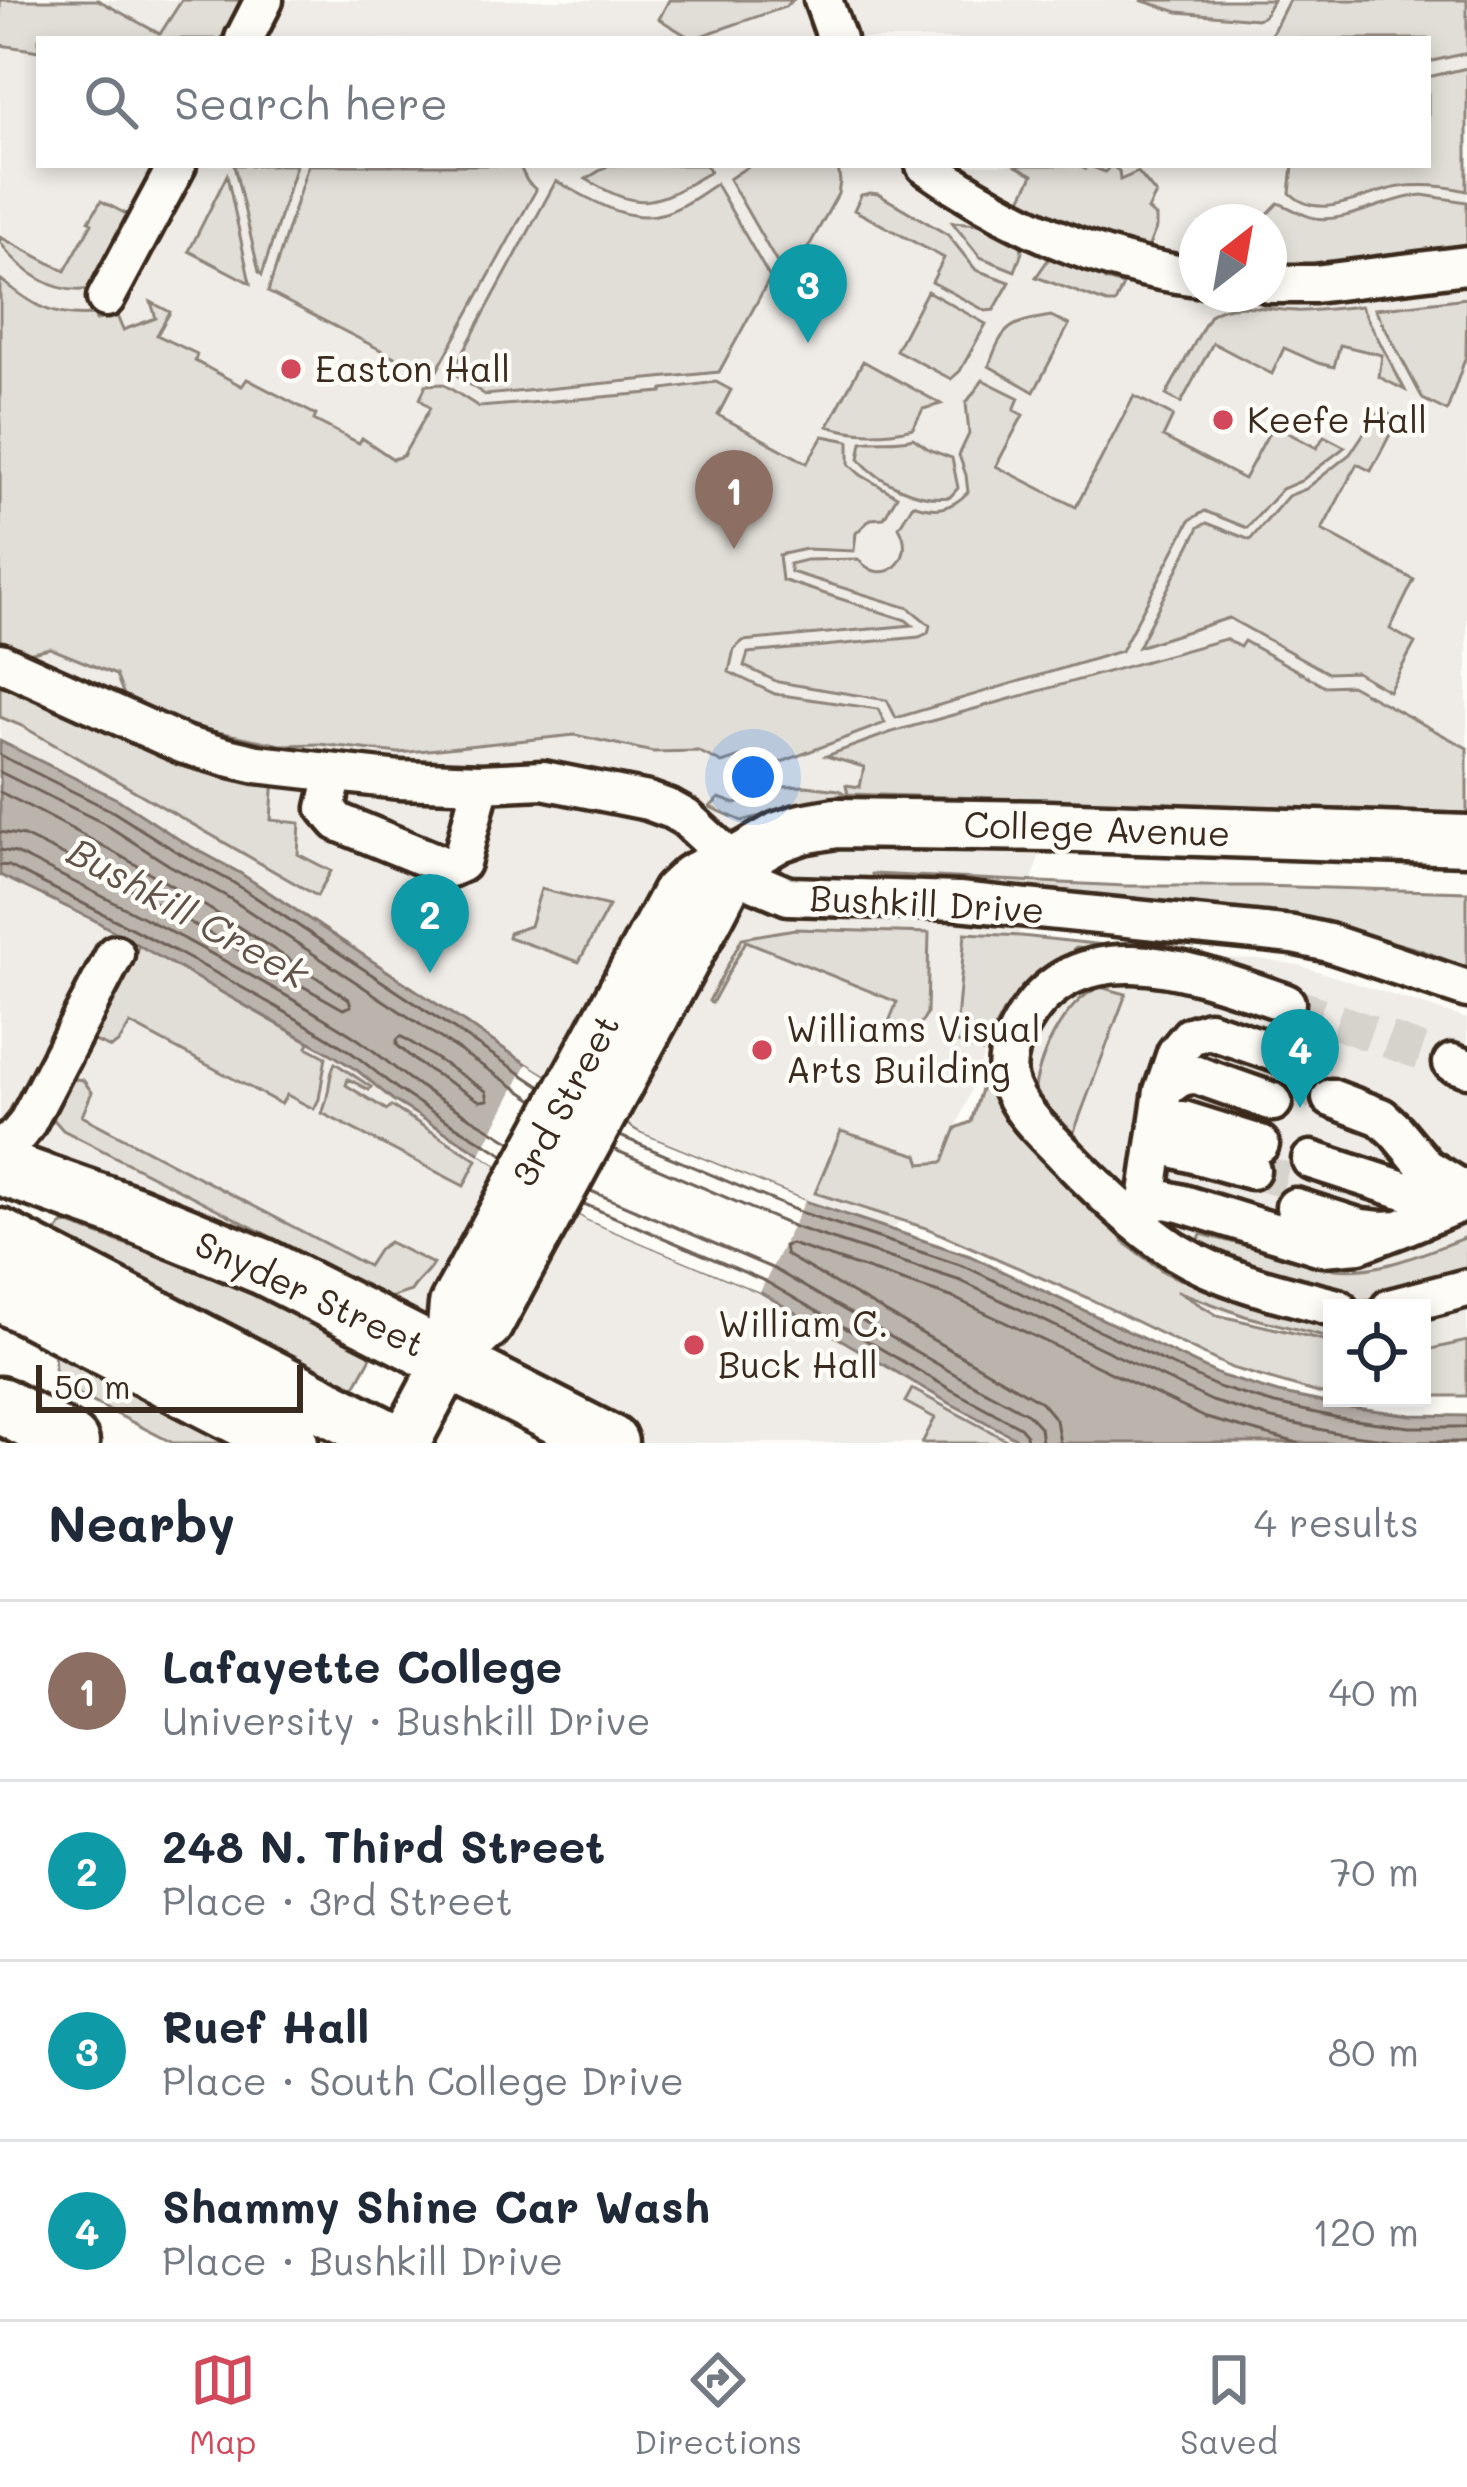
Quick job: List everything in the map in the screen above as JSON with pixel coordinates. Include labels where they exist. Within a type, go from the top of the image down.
[{"type":"highway","name":"Snyder Street","points":[[0,1167],[264,1267],[610,1443]]},
{"type":"highway","points":[[0,1238],[401,1443]]},
{"type":"highway","points":[[0,1293],[290,1443]]},
{"type":"highway","points":[[0,1405],[71,1443]]},
{"type":"main road","name":"College Avenue","points":[[729,866],[779,837],[836,824],[1467,840]]},
{"type":"main road","name":"3rd Street","points":[[401,1443],[449,1360],[488,1324],[537,1192],[586,1101],[676,894],[692,878],[729,866]]},
{"type":"street","points":[[246,36],[265,0]]},
{"type":"street","points":[[823,0],[835,36]]},
{"type":"street","points":[[106,298],[175,168]]},
{"type":"street","points":[[930,168],[1066,245],[1124,264],[1179,274]]},
{"type":"street","points":[[1287,284],[1467,265]]},
{"type":"street","name":"Bushkill Drive","points":[[0,662],[184,745],[257,764],[481,783],[543,780],[648,801],[686,818],[729,866],[788,896],[959,902],[1293,935],[1467,989]]},
{"type":"street","points":[[334,774],[326,808],[331,816],[450,868],[460,863],[481,783]]},
{"type":"street","points":[[0,1147],[26,1125],[115,954]]},
{"type":"street","points":[[1150,1179],[1163,1124],[1170,1121],[1183,1120],[1252,1168],[1168,1170],[1150,1179],[1086,1177],[1040,1129],[1013,1092],[1007,1066],[1024,1018],[1067,976],[1108,964],[1190,970],[1286,1004]]},
{"type":"street","points":[[1163,1091],[1187,1074],[1281,1079],[1212,1052],[1192,1049],[1177,1054],[1163,1091],[1150,1179],[1177,1252],[1227,1276],[1323,1304]]},
{"type":"street","points":[[1426,1167],[1389,1145],[1331,1098],[1381,1117],[1459,1202]]},
{"type":"street","points":[[1150,1179],[1166,1200],[1322,1247],[1359,1244],[1459,1202]]},
{"type":"street","points":[[1399,1229],[1361,1228],[1303,1184],[1391,1211],[1459,1202]]},
{"type":"street","points":[[1425,1299],[1467,1288]]},
{"type":"shaded area","points":[[0,0],[1467,0],[1467,816],[1052,805],[993,1031],[942,1166],[867,1264],[1363,1443],[643,1443],[392,1313],[0,1149]]},
{"type":"shaded area","points":[[0,0],[98,0],[160,34],[182,0],[242,0],[223,36],[36,36],[36,51],[0,45]]},
{"type":"shaded area","points":[[669,0],[793,0],[785,7],[701,36],[687,36],[659,19]]},
{"type":"shaded area","points":[[1140,0],[1273,0],[1257,19],[1178,12]]},
{"type":"shaded area","points":[[1289,0],[1467,0],[1467,53],[1431,61],[1431,36],[1271,36]]},
{"type":"shaded area","points":[[1467,68],[1467,191],[1400,187],[1329,206],[1302,202],[1290,193],[1293,168],[1431,168],[1431,76]]},
{"type":"shaded area","points":[[235,168],[295,168],[262,275]]},
{"type":"shaded area","points":[[307,168],[520,168],[536,190],[437,371],[422,371],[268,292]]},
{"type":"shaded area","points":[[604,168],[708,168],[710,172],[649,200],[622,197],[586,179]]},
{"type":"shaded area","points":[[746,168],[838,168],[838,194],[793,275],[781,270],[729,179]]},
{"type":"shaded area","points":[[1020,168],[1105,172],[1115,168],[1120,180],[1138,172],[1156,194],[1148,210],[1156,217],[1156,228],[1146,253],[1067,226],[1019,203],[1033,175]]},
{"type":"shaded area","points":[[227,175],[250,283],[189,251]]},
{"type":"shaded area","points":[[556,181],[609,208],[651,216],[679,207],[716,184],[770,278],[719,372],[485,395],[455,374]]},
{"type":"shaded area","points":[[870,193],[948,235],[976,270],[1010,282],[994,310],[986,311],[932,282],[944,258],[854,210],[861,195]]},
{"type":"shaded area","points":[[1422,195],[1467,202],[1467,254],[1287,269],[1287,207],[1328,219]]},
{"type":"shaded area","points":[[101,201],[136,219],[95,288],[54,286],[18,263],[0,242],[0,237],[65,271]]},
{"type":"shaded area","points":[[952,222],[980,224],[1021,244],[1015,271],[980,257]]},
{"type":"shaded area","points":[[1050,257],[1123,285],[1115,303],[1036,277]]},
{"type":"shaded area","points":[[0,279],[32,303],[54,312],[94,315],[96,320],[117,316],[123,330],[156,318],[151,302],[170,312],[157,335],[197,354],[195,361],[242,386],[247,379],[316,415],[314,420],[359,443],[362,438],[393,459],[403,456],[430,408],[420,399],[426,385],[443,384],[479,407],[662,392],[716,382],[731,390],[718,415],[807,463],[823,436],[849,441],[849,464],[897,496],[884,518],[871,519],[856,533],[854,551],[806,549],[779,555],[782,580],[912,625],[743,641],[734,649],[729,672],[775,694],[878,709],[885,723],[774,765],[740,757],[722,763],[698,751],[653,752],[575,735],[399,753],[281,745],[193,727],[128,705],[116,675],[50,648],[23,654],[0,645]]},
{"type":"shaded area","points":[[927,291],[986,324],[951,379],[896,350]]},
{"type":"shaded area","points":[[1467,298],[1466,356],[1447,411],[1423,399],[1375,309]]},
{"type":"shaded area","points":[[1361,306],[1405,390],[1379,377],[1382,355],[1340,345],[1334,367],[1284,348],[1272,374],[1213,343],[1181,403],[1166,395],[1210,315]]},
{"type":"shaded area","points":[[1051,316],[1069,325],[1034,392],[989,366],[1010,328]]},
{"type":"shaded area","points":[[863,361],[941,404],[923,409],[913,428],[903,430],[859,432],[828,426]]},
{"type":"shaded area","points":[[983,380],[1019,398],[1014,410],[1023,415],[996,466],[1076,507],[1134,396],[1173,416],[1163,437],[1244,479],[1273,425],[1317,448],[1324,436],[1345,447],[1301,481],[1282,489],[1247,528],[1205,511],[1190,520],[1121,651],[896,718],[887,700],[778,682],[744,666],[748,653],[928,633],[930,625],[909,608],[791,572],[789,564],[858,559],[878,572],[895,567],[904,550],[899,527],[913,504],[942,508],[968,492],[959,455],[969,434],[966,403]]},
{"type":"shaded area","points":[[1383,409],[1397,421],[1371,471],[1357,464],[1322,530],[1414,580],[1390,629],[1415,643],[1389,691],[1356,672],[1328,673],[1229,618],[1138,647],[1199,527],[1207,523],[1250,540],[1288,496],[1306,489],[1350,454]]},
{"type":"shaded area","points":[[913,438],[952,458],[958,488],[950,497],[900,488],[859,459],[862,442]]},
{"type":"shaded area","points":[[1225,639],[1240,647],[1244,641],[1325,686],[1350,685],[1467,748],[1467,813],[848,794],[846,785],[860,787],[864,767],[826,756],[892,732]]},
{"type":"shaded area","points":[[0,681],[274,776],[271,820],[300,823],[298,854],[331,871],[317,896],[0,717]]},
{"type":"shaded area","points":[[784,787],[845,794],[742,821],[710,807],[719,798],[736,804]]},
{"type":"shaded area","points":[[872,874],[1126,886],[1467,892],[1467,968],[1318,921],[1292,923],[873,879]]},
{"type":"shaded area","points":[[541,889],[609,906],[579,962],[508,937],[530,926]]},
{"type":"shaded area","points":[[795,929],[929,933],[927,1013],[916,1032],[889,1022],[897,1002],[746,941],[712,1003],[709,1001],[742,938]]},
{"type":"shaded area","points":[[965,933],[1208,956],[1207,960],[1076,948],[1021,995],[1011,1012],[1003,1012],[982,1052],[955,1042]]},
{"type":"shaded area","points":[[139,945],[309,1042],[307,1047],[326,1057],[314,1109],[287,1095],[281,1104],[130,1024],[111,1048],[87,1038]]},
{"type":"shaded area","points":[[1053,953],[1257,959],[1298,965],[1467,1019],[1467,1343],[1431,1349],[1431,1299],[1323,1299],[1323,1340],[1149,1292],[955,1168]]},
{"type":"shaded area","points":[[1100,987],[1126,994],[1072,1137],[1034,1102],[1035,1087],[1045,1053],[1063,1019]]},
{"type":"shaded area","points":[[991,1056],[994,1096],[1127,1245],[1177,1278],[1323,1325],[1323,1336],[1245,1316],[1177,1291],[1217,1315],[1323,1340],[1323,1394],[1232,1368],[929,1229],[815,1193],[841,1131],[918,1155],[921,1164],[943,1162],[956,1128],[971,1122]]},
{"type":"shaded area","points":[[335,1063],[371,1087],[348,1079],[346,1085],[387,1110],[391,1106],[477,1160],[464,1186],[322,1113]]},
{"type":"shaded area","points":[[83,1080],[92,1092],[82,1116],[368,1266],[389,1242],[433,1264],[411,1291],[390,1298],[63,1130],[49,1114],[67,1083]]},
{"type":"shaded area","points":[[66,1223],[272,1302],[366,1350],[371,1357],[352,1392],[54,1238]]},
{"type":"shaded area","points":[[1201,1234],[1352,1270],[1402,1260],[1467,1237],[1467,1275],[1397,1296],[1351,1299],[1197,1244]]},
{"type":"shaded area","points":[[1467,1341],[1467,1396],[1431,1396],[1431,1349]]},
{"type":"shaded area","points":[[54,1348],[237,1443],[173,1443],[62,1386],[55,1374]]},
{"type":"shaded area","points":[[912,1389],[1012,1443],[922,1443],[935,1418],[905,1402]]},
{"type":"water","name":"Bushkill Creek","points":[[0,741],[119,800],[240,873],[527,1064],[642,1134],[805,1201],[970,1256],[1222,1376],[1323,1402],[1323,1407],[1467,1416],[1467,1443],[1025,1443],[760,1292],[588,1220],[393,1100],[333,1055],[94,920],[0,875]]},
{"type":"pier","points":[[527,1064],[637,1132],[805,1201],[760,1292],[588,1220],[480,1154]]},
{"type":"tunnel","points":[[1286,1003],[1452,1063]]},
{"type":"tunnel","points":[[1281,1079],[1331,1098]]},
{"type":"tunnel","points":[[1251,1170],[1302,1185]]},
{"type":"place","name":"Ruef Hall","points":[[808,343]]},
{"type":"place","name":"Easton Hall","points":[[291,369]]},
{"type":"place","name":"Keefe Hall","points":[[1223,420]]},
{"type":"place","name":"Lafayette College","points":[[734,549]]},
{"type":"place","name":"248 N. Third Street","points":[[430,973]]},
{"type":"place","name":"Williams Visual Arts Building","points":[[762,1050]]},
{"type":"place","name":"Shammy Shine Car Wash","points":[[1300,1108]]},
{"type":"place","name":"William C. Buck Hall","points":[[694,1345]]}]
